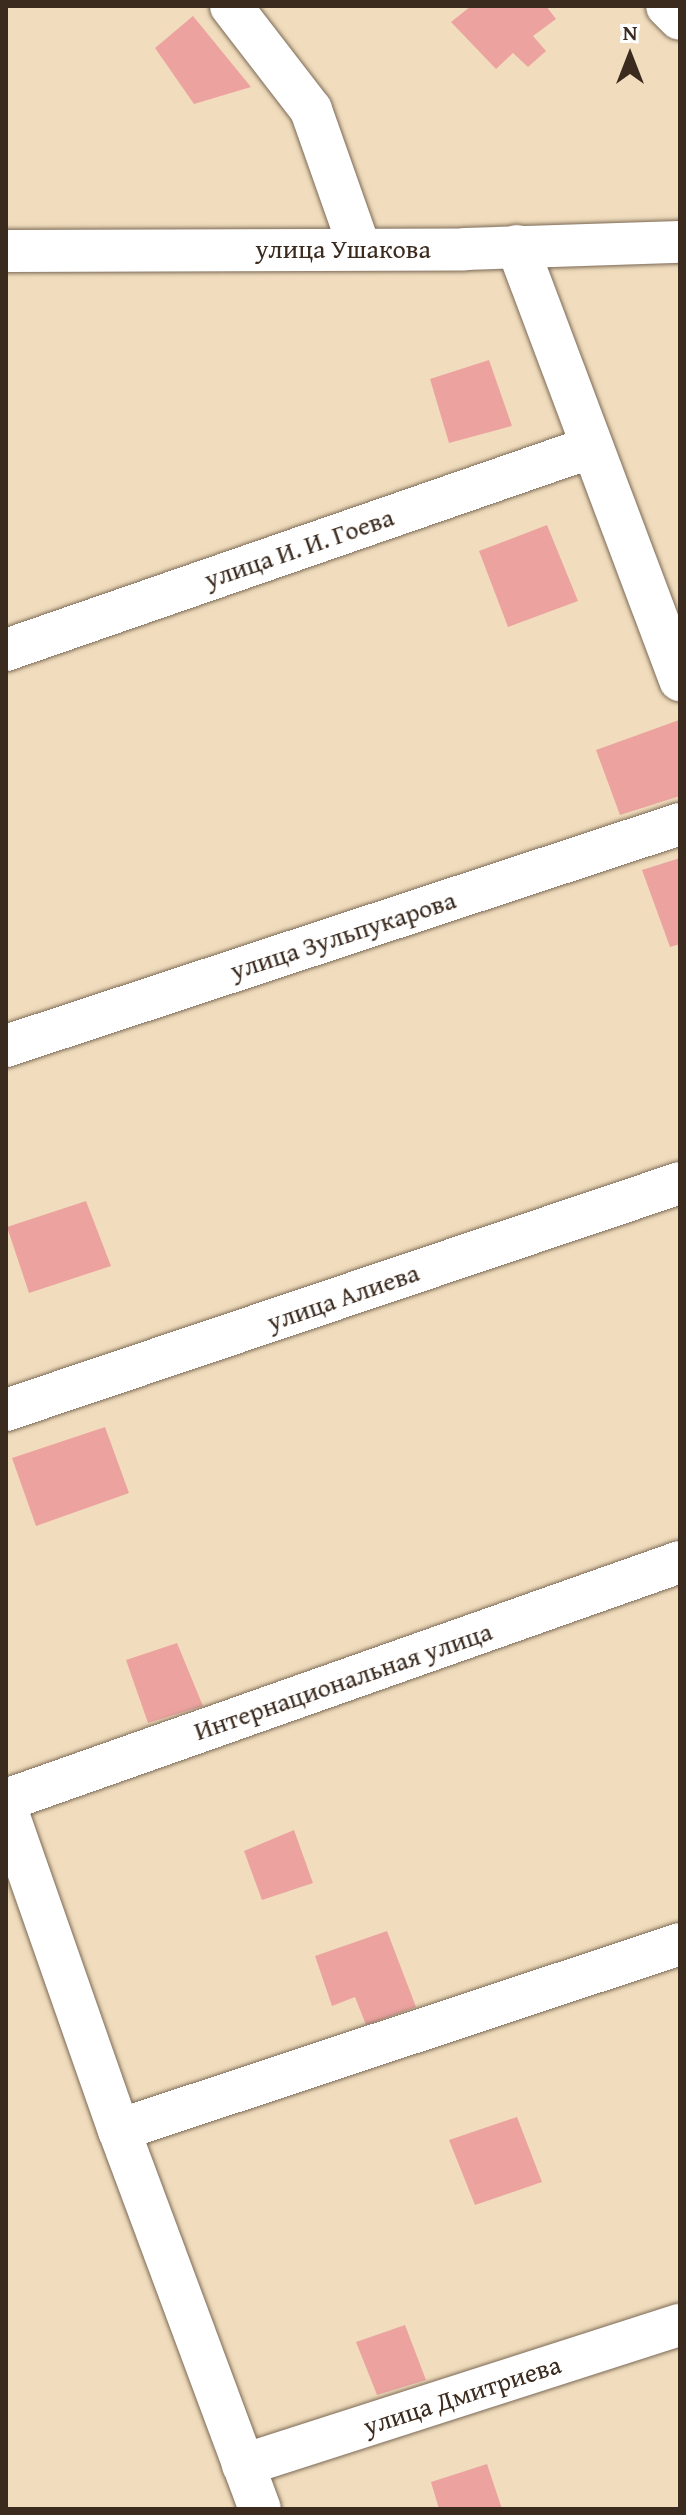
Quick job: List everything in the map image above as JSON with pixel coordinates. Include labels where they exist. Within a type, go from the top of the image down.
[{"type":"street","points":[[231,6],[311,110],[360,249]]},
{"type":"street","points":[[667,6],[680,19]]},
{"type":"street","name":"улица Ушакова","points":[[6,251],[360,249],[680,242]]},
{"type":"street","points":[[517,246],[680,680]]},
{"type":"street","name":"улица И. И. Гоева","points":[[6,650],[592,447]]},
{"type":"street","name":"улица Зульпукарова","points":[[6,1046],[680,824]]},
{"type":"street","name":"улица Алиева","points":[[6,1410],[680,1183]]},
{"type":"street","name":"Интернациональная улица","points":[[6,1800],[680,1562]]},
{"type":"street","points":[[6,1808],[119,2130],[260,2509]]},
{"type":"street","points":[[119,2130],[680,1944]]},
{"type":"street","name":"улица Дмитриева","points":[[243,2465],[680,2325]]},
{"type":"building","points":[[471,6],[546,6],[556,19],[533,36],[546,51],[528,67],[513,53],[496,69],[451,22]]},
{"type":"building","points":[[193,16],[251,87],[194,104],[155,48]]},
{"type":"building","points":[[489,360],[512,426],[449,443],[430,379]]},
{"type":"building","points":[[547,525],[578,601],[508,627],[479,551]]},
{"type":"building","points":[[679,720],[680,796],[620,815],[596,750]]},
{"type":"building","points":[[680,858],[680,944],[670,947],[642,870]]},
{"type":"building","points":[[86,1201],[111,1266],[29,1293],[7,1227]]},
{"type":"building","points":[[105,1427],[129,1493],[36,1526],[12,1458]]},
{"type":"building","points":[[177,1643],[203,1706],[148,1723],[126,1660]]},
{"type":"building","points":[[294,1830],[313,1883],[262,1900],[244,1851]]},
{"type":"building","points":[[387,1931],[416,2007],[366,2025],[355,1997],[332,2006],[315,1956]]},
{"type":"building","points":[[517,2117],[542,2182],[475,2205],[449,2140]]},
{"type":"building","points":[[405,2325],[426,2380],[377,2395],[356,2342]]},
{"type":"building","points":[[487,2464],[502,2509],[439,2509],[431,2482]]}]
